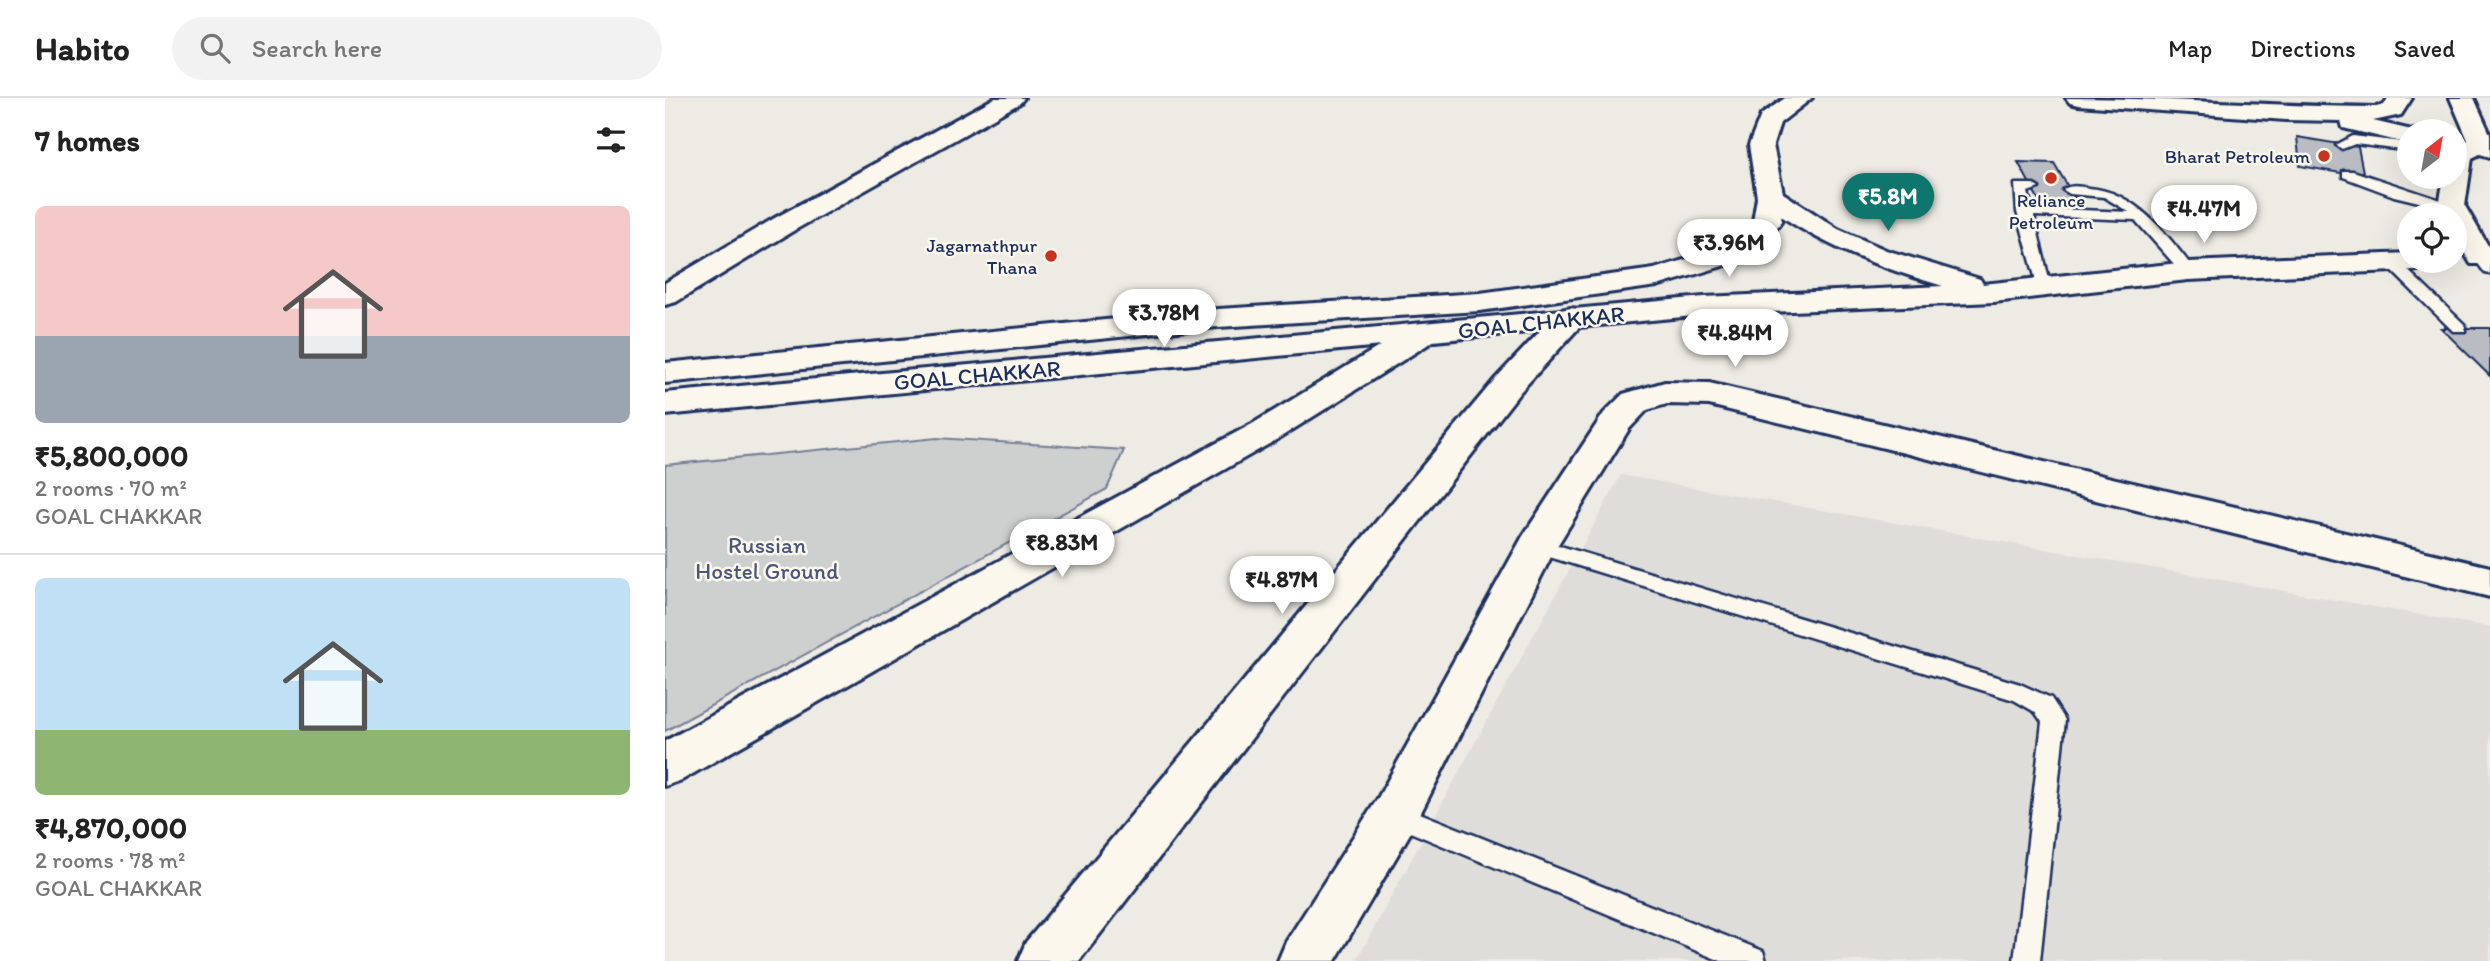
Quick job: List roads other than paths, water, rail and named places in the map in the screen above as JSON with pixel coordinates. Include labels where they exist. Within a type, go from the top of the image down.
[{"type":"main road","points":[[665,296],[771,231],[1012,98]]},
{"type":"main road","points":[[1800,98],[1769,120],[1761,145],[1770,197],[1828,234],[1876,256],[1994,293]]},
{"type":"main road","points":[[2078,98],[2286,113],[2376,114],[2393,110],[2400,98]]},
{"type":"main road","points":[[2453,203],[2470,155],[2462,98]]},
{"type":"main road","points":[[2286,113],[2365,125],[2397,134]]},
{"type":"main road","name":"GOAL CHAKKAR","points":[[665,373],[1217,318],[1480,302],[1657,276],[1747,250],[1767,222],[1770,197]]},
{"type":"main road","points":[[2467,237],[2479,262]]},
{"type":"main road","name":"GOAL CHAKKAR","points":[[665,404],[1704,306],[1994,293],[2187,271],[2397,261]]},
{"type":"main road","points":[[1045,961],[1509,385],[1571,317]]},
{"type":"main road","points":[[665,765],[1264,432],[1425,333]]},
{"type":"main road","points":[[1305,961],[1395,814],[1537,546],[1616,421],[1635,402],[1665,393],[1709,394],[2490,582]]},
{"type":"lane","points":[[2342,145],[2353,140],[2397,145]]},
{"type":"lane","points":[[2348,174],[2399,193],[2440,203]]},
{"type":"lane","points":[[2032,188],[2020,187],[2024,212],[2045,288]]},
{"type":"lane","points":[[2070,191],[2107,193],[2138,211],[2139,216],[2187,271]]},
{"type":"lane","points":[[2024,212],[2139,216]]},
{"type":"lane","points":[[2415,273],[2459,328]]},
{"type":"lane","points":[[1537,546],[2020,693],[2043,705],[2055,720],[2027,961]]},
{"type":"lane","points":[[1395,814],[1753,961]]},
{"type":"place","name":"Bharat Petroleum","points":[[2324,156]]},
{"type":"place","name":"Reliance Petroleum","points":[[2051,178]]},
{"type":"place","name":"Jagarnathpur Thana","points":[[1051,256]]},
{"type":"park label","name":"Russian Hostel Ground","points":[[767,558]]}]
